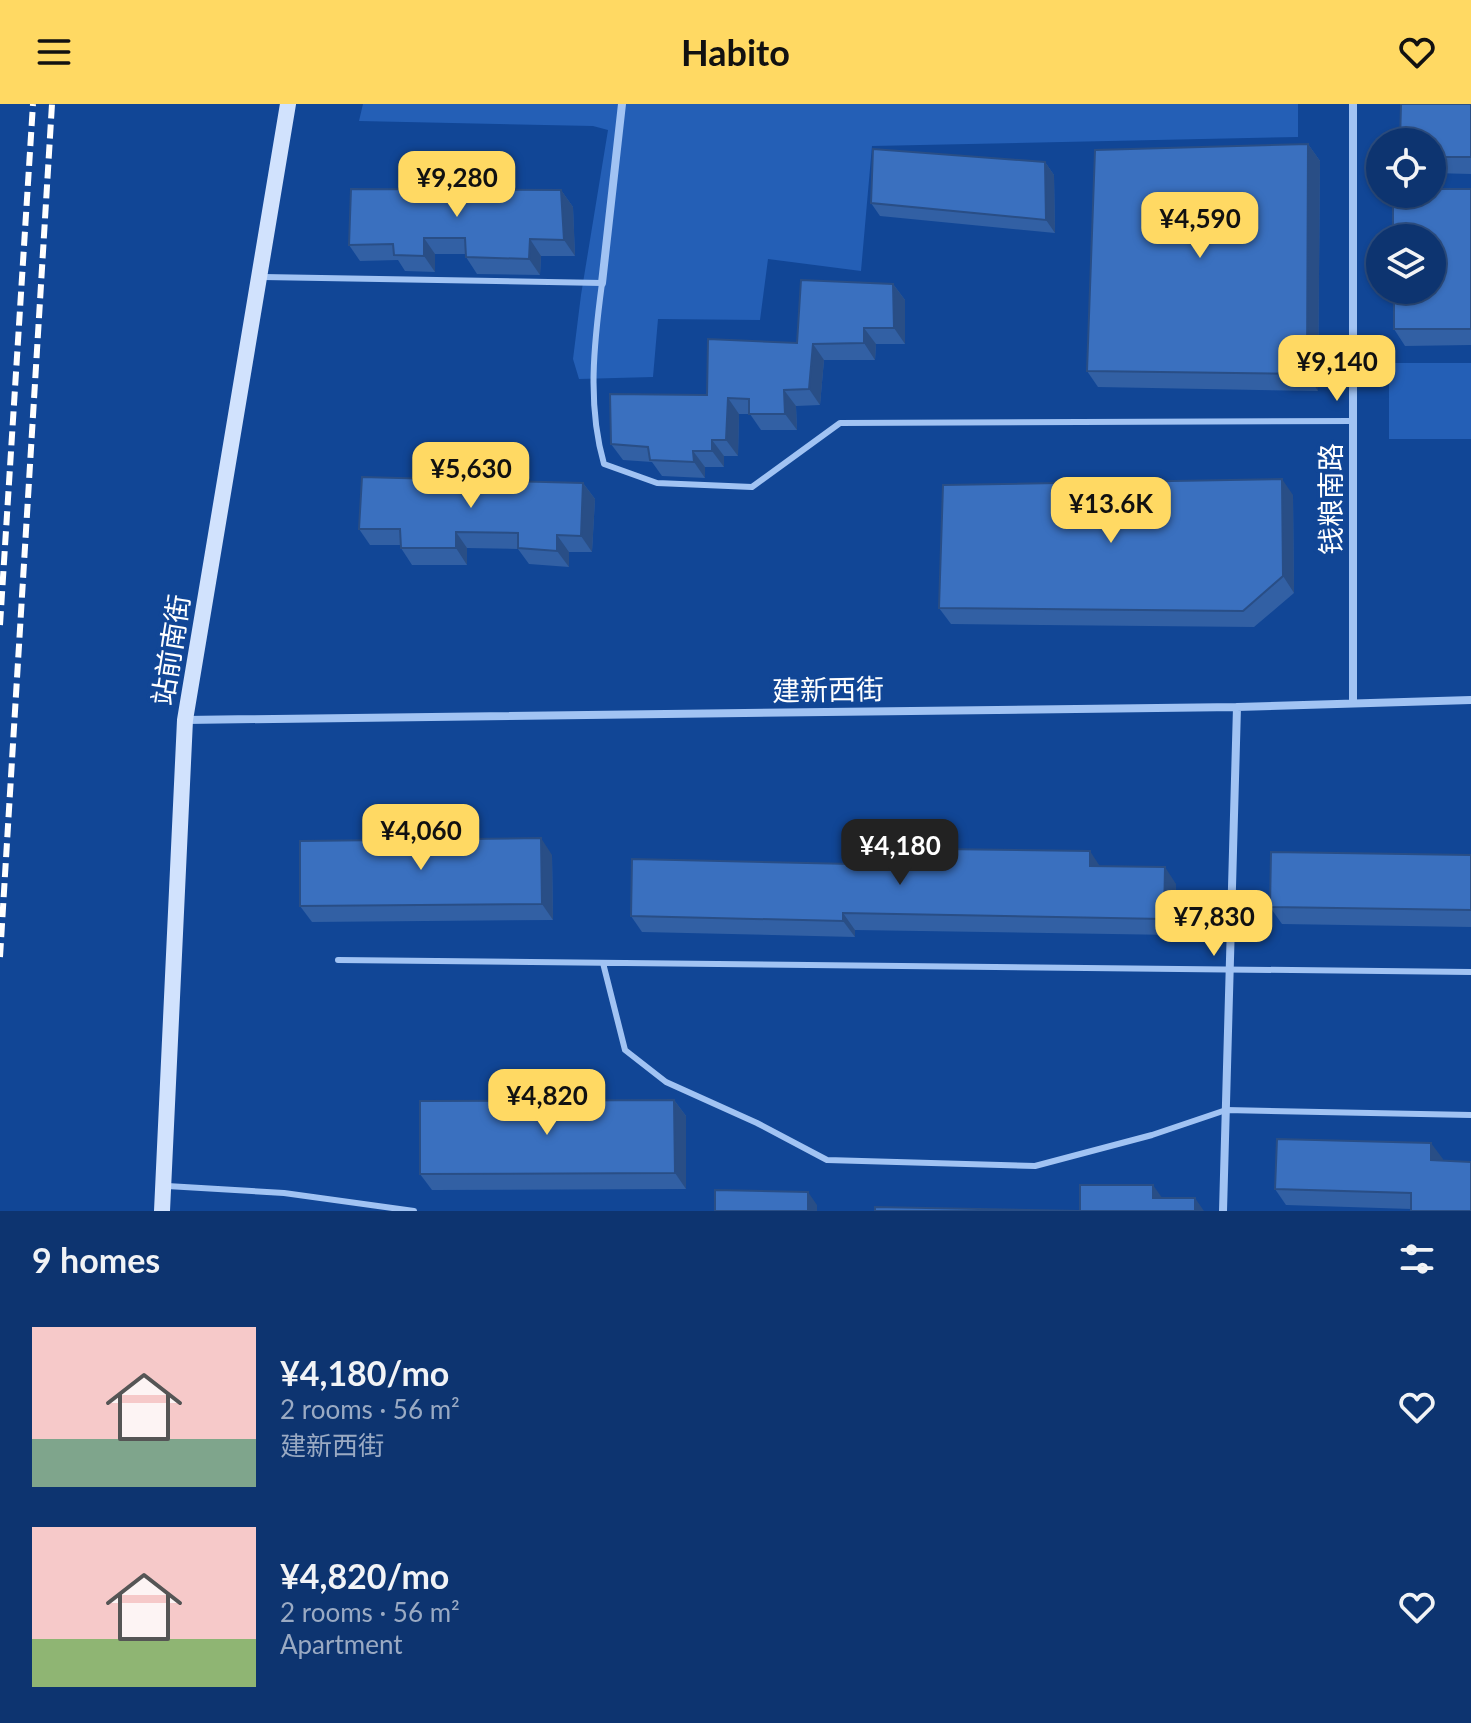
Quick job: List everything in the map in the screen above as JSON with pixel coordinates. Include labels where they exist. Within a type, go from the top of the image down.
[{"type":"main road","name":"站前南街","points":[[162,1211],[185,720],[288,104]]},
{"type":"street","points":[[602,283],[622,104]]},
{"type":"street","name":"钱粮南路","points":[[1353,104],[1353,702]]},
{"type":"street","name":"建新西街","points":[[185,720],[1237,707],[1471,700]]},
{"type":"street","points":[[1223,1211],[1237,707]]},
{"type":"lane","points":[[259,277],[602,283],[593,383],[598,442],[604,464],[657,483],[752,487],[840,423],[1353,421]]},
{"type":"lane","points":[[338,960],[1471,972]]},
{"type":"lane","points":[[603,963],[625,1050],[666,1082],[757,1123],[827,1160],[1035,1166],[1152,1135],[1226,1110],[1471,1115]]},
{"type":"lane","points":[[163,1186],[284,1193],[414,1211]]},
{"type":"shaded area","points":[[363,104],[1298,104],[1298,137],[872,146],[861,271],[768,259],[760,320],[658,319],[653,377],[579,379],[573,359],[608,130],[593,126],[359,121]]},
{"type":"shaded area","points":[[1389,363],[1471,363],[1471,439],[1389,439]]},
{"type":"building","points":[[1401,104],[1471,104],[1471,157],[1446,157],[1446,128],[1400,128]]},
{"type":"building","points":[[1308,144],[1307,374],[1087,371],[1095,150]]},
{"type":"building","points":[[873,149],[1045,162],[1046,220],[871,203]]},
{"type":"building","points":[[351,189],[561,190],[564,240],[530,239],[529,259],[466,257],[465,238],[424,238],[424,256],[394,255],[393,244],[349,245]]},
{"type":"building","points":[[1446,189],[1471,189],[1471,329],[1394,329],[1394,304],[1446,304],[1446,224],[1393,224],[1393,208],[1446,208]]},
{"type":"building","points":[[801,280],[893,284],[894,328],[864,328],[864,343],[813,344],[809,389],[784,390],[785,414],[749,414],[749,399],[728,398],[726,440],[712,440],[712,451],[693,451],[694,462],[650,460],[648,447],[611,444],[610,394],[707,395],[708,339],[797,343]]},
{"type":"building","points":[[362,477],[583,483],[581,536],[557,535],[557,551],[518,548],[518,533],[456,532],[456,548],[401,548],[400,529],[359,529]]},
{"type":"building","points":[[1282,479],[1283,576],[1243,611],[939,608],[943,485]]},
{"type":"building","points":[[541,838],[542,904],[300,906],[300,841]]},
{"type":"building","points":[[862,848],[1090,851],[1090,866],[1165,867],[1164,919],[843,913],[843,921],[631,916],[632,859],[852,864]]},
{"type":"building","points":[[1271,852],[1471,855],[1471,910],[1270,907]]},
{"type":"building","points":[[674,1100],[675,1173],[420,1174],[420,1101]]},
{"type":"building","points":[[1277,1139],[1431,1143],[1431,1160],[1471,1162],[1471,1211],[1411,1211],[1411,1193],[1275,1189]]},
{"type":"building","points":[[1080,1185],[1153,1185],[1153,1198],[1195,1198],[1195,1211],[1080,1211]]},
{"type":"building","points":[[715,1190],[808,1192],[808,1211],[715,1211]]},
{"type":"building","points":[[875,1207],[1080,1211],[875,1211]]},
{"type":"railway","points":[[0,625],[33,104]]},
{"type":"railway","points":[[0,957],[52,104]]}]
